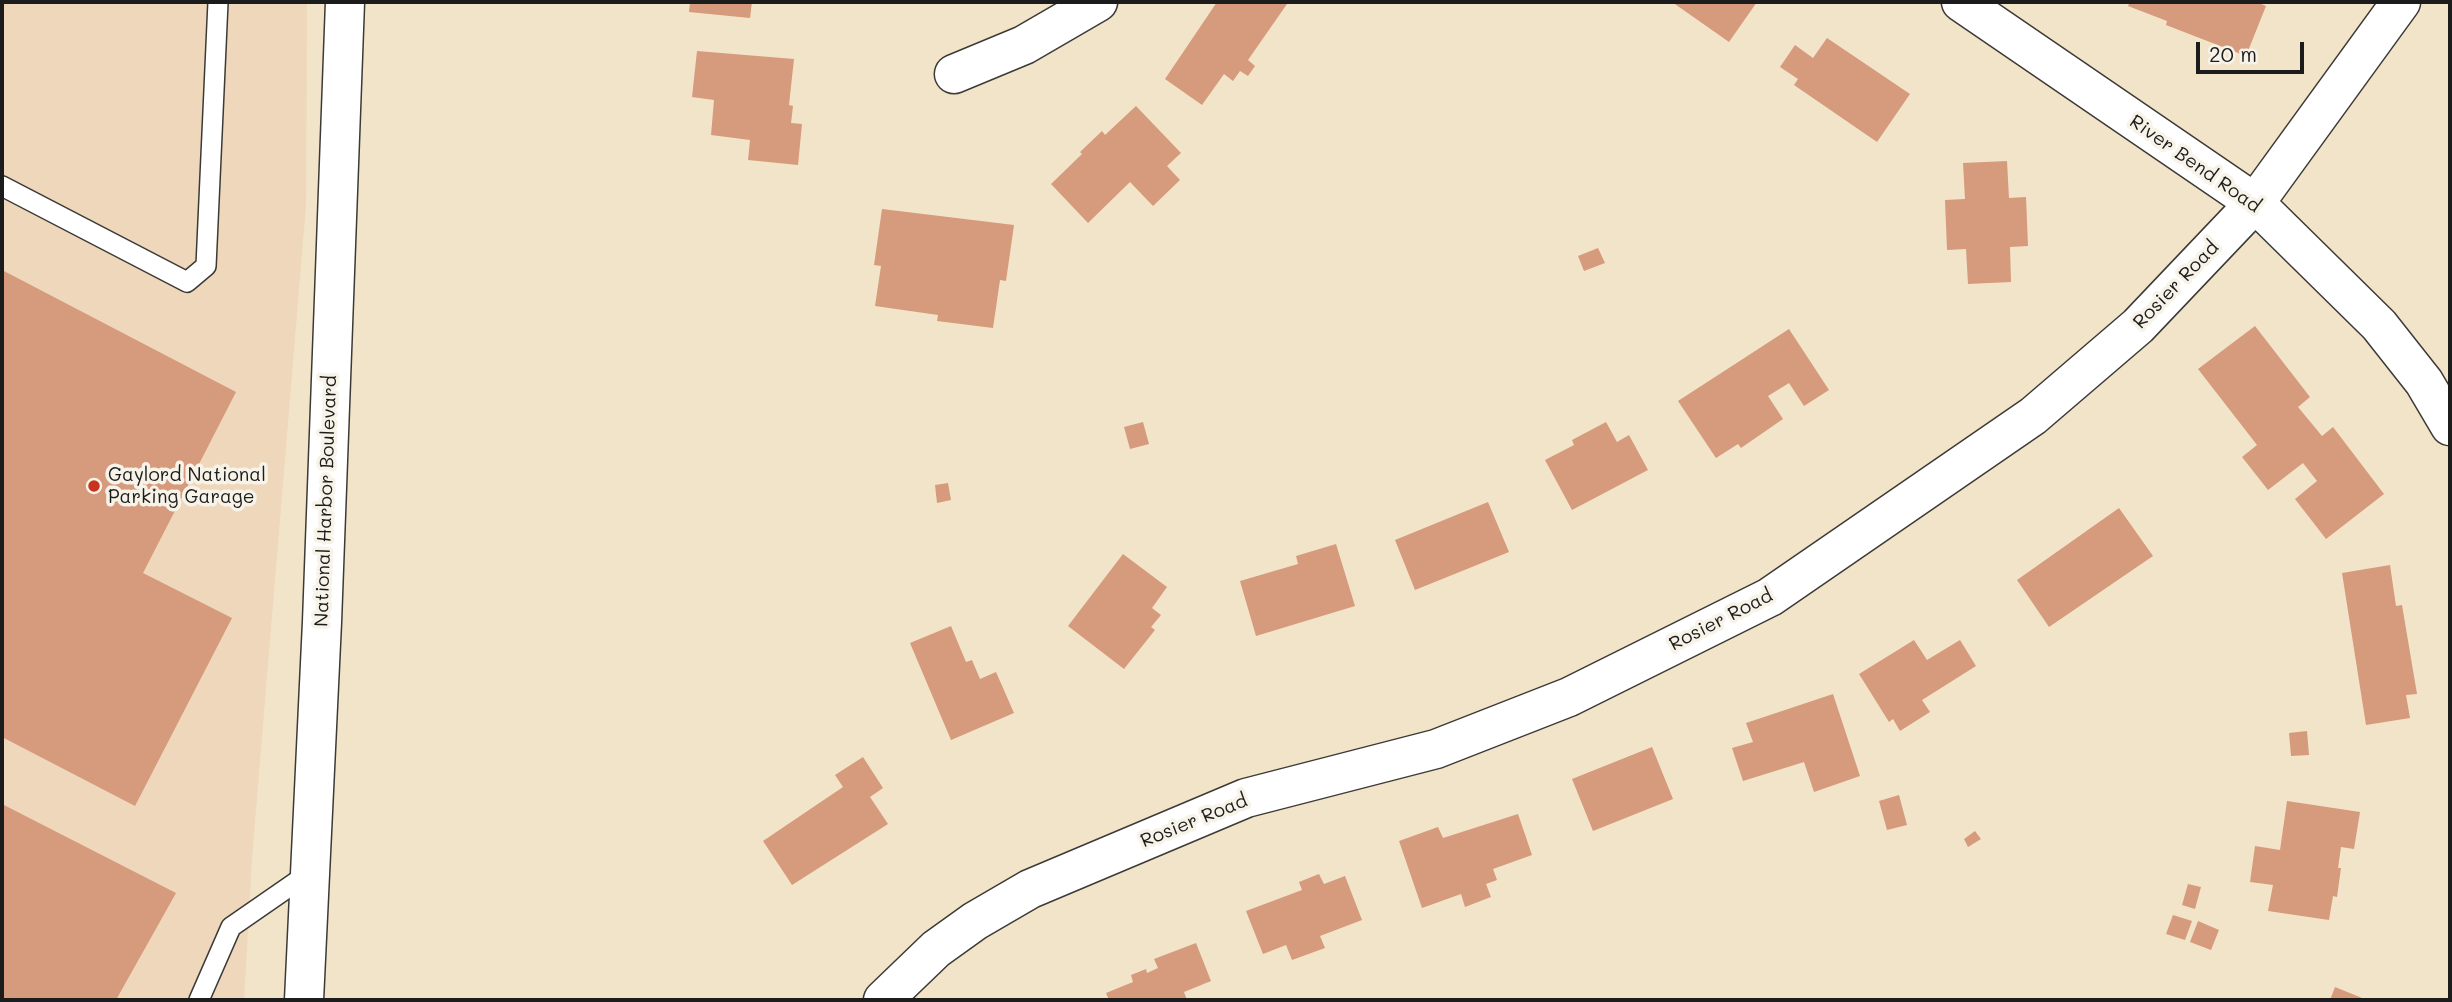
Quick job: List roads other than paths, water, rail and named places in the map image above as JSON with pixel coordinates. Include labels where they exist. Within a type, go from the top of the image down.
[{"type":"street","name":"National Harbor Boulevard","points":[[303,1000],[322,622],[345,2]]},
{"type":"street","points":[[954,74],[1024,45],[1098,2]]},
{"type":"street","name":"River Bend Road","points":[[1961,2],[2255,204],[2379,325],[2424,382],[2450,426]]},
{"type":"street","name":"Rosier Road","points":[[883,1000],[936,949],[975,921],[1030,889],[1246,798],[1448,745],[1569,697],[1770,597],[2033,416],[2138,326],[2255,204],[2401,2]]},
{"type":"lane","points":[[2,186],[187,282],[206,266],[218,2]]},
{"type":"lane","points":[[199,1000],[231,928],[309,873]]},
{"type":"place","name":"Gaylord National Parking Garage","points":[[94,486]]}]
